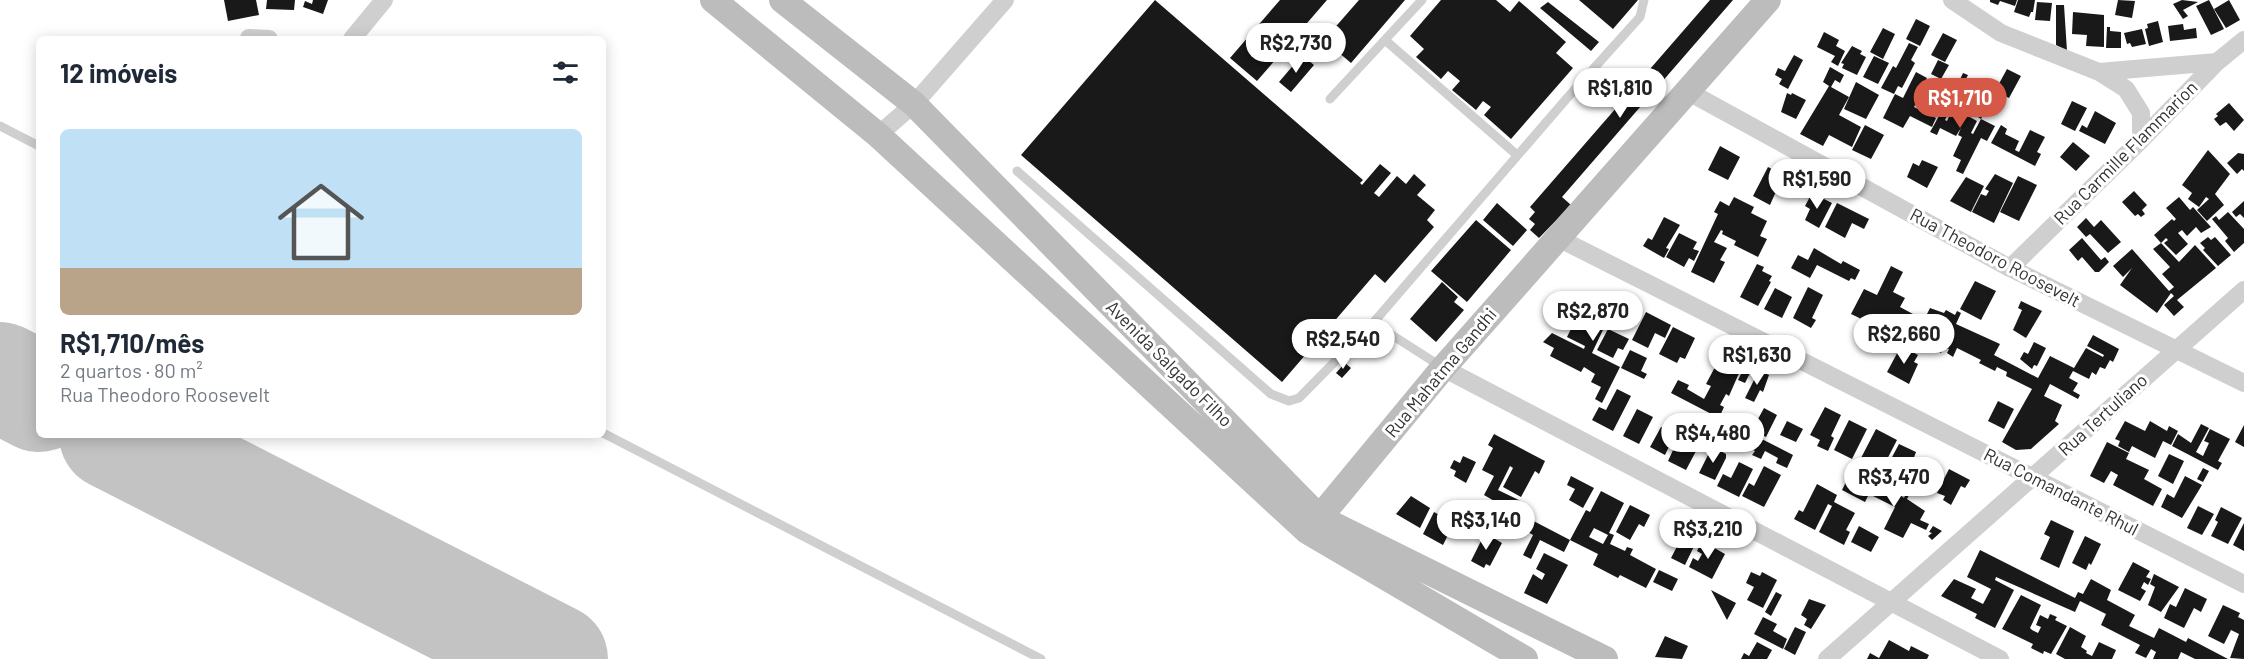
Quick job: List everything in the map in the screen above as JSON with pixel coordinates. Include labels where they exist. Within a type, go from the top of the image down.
[{"type":"street","points":[[354,36],[384,0]]},
{"type":"street","points":[[713,0],[878,135],[1314,524]]},
{"type":"street","name":"Avenida Salgado Filho","points":[[782,0],[914,104],[1314,524],[1526,659]]},
{"type":"street","points":[[878,135],[914,104],[1005,0]]},
{"type":"street","name":"Rua Mahatma Gandhi","points":[[1314,524],[1443,368],[1768,0]]},
{"type":"street","points":[[1952,0],[2001,33],[2099,72],[2126,89],[2141,113],[2141,140]]},
{"type":"street","name":"Rua Carmille Flammarion","points":[[2010,268],[2217,62],[2244,40]]},
{"type":"street","points":[[2099,72],[2217,62]]},
{"type":"street","name":"Rua Theodoro Roosevelt","points":[[1687,91],[2010,268],[2244,384]]},
{"type":"street","name":"Rua Comandante Rhul","points":[[1557,238],[2244,584]]},
{"type":"street","name":"Rua Tertuliano","points":[[1827,659],[2244,290]]},
{"type":"street","points":[[1443,368],[2000,659]]},
{"type":"street","name":"Avenida Salgado Filho","points":[[1314,524],[1605,659]]},
{"type":"lane","points":[[1330,99],[1422,0]]},
{"type":"lane","points":[[1017,171],[1271,394],[1289,401],[1299,398],[1373,323],[1517,155],[1640,17],[1644,0]]},
{"type":"lane","points":[[1385,40],[1517,155]]},
{"type":"lane","points":[[0,126],[36,144]]},
{"type":"lane","points":[[1373,323],[1443,368]]},
{"type":"lane","points":[[606,435],[1041,659]]},
{"type":"building","points":[[224,0],[256,0],[259,15],[228,21]]},
{"type":"building","points":[[267,0],[295,0],[294,10],[266,9]]},
{"type":"building","points":[[313,0],[328,0],[323,14],[303,7],[305,1],[312,4]]},
{"type":"building","points":[[1155,0],[1363,180],[1360,183],[1362,185],[1380,164],[1391,173],[1374,193],[1379,197],[1397,176],[1406,184],[1414,174],[1426,185],[1417,195],[1435,210],[1427,220],[1434,227],[1385,283],[1375,274],[1282,382],[1021,155]]},
{"type":"building","points":[[1280,0],[1327,0],[1257,81],[1230,58]]},
{"type":"building","points":[[1359,0],[1405,0],[1351,63],[1324,40]]},
{"type":"building","points":[[1441,0],[1496,0],[1510,12],[1519,1],[1566,42],[1556,53],[1573,68],[1511,139],[1484,115],[1491,107],[1483,101],[1476,110],[1452,90],[1460,81],[1448,71],[1441,79],[1416,57],[1424,49],[1410,36]]},
{"type":"building","points":[[1579,0],[1638,0],[1613,29]]},
{"type":"building","points":[[1710,0],[1733,0],[1562,197],[1571,205],[1539,238],[1530,230],[1535,224],[1529,219],[1535,212],[1530,207]]},
{"type":"building","points":[[1990,0],[2017,0],[2015,6],[2000,1],[1998,5]]},
{"type":"building","points":[[2018,0],[2035,0],[2033,12],[2029,17],[2014,12]]},
{"type":"building","points":[[2118,0],[2135,1],[2132,18],[2115,15]]},
{"type":"building","points":[[2182,0],[2198,2],[2183,10],[2188,16],[2183,19],[2173,4]]},
{"type":"building","points":[[2209,0],[2224,29],[2211,35],[2196,6]]},
{"type":"building","points":[[2229,0],[2240,20],[2226,28],[2214,9]]},
{"type":"building","points":[[1548,2],[1599,42],[1591,51],[1540,8]]},
{"type":"building","points":[[2037,2],[2052,3],[2050,21],[2035,20]]},
{"type":"building","points":[[2056,5],[2064,5],[2067,51],[2056,45]]},
{"type":"building","points":[[2073,12],[2104,15],[2104,47],[2086,46],[2087,35],[2072,34]]},
{"type":"building","points":[[1916,19],[1930,26],[1920,46],[1906,39]]},
{"type":"building","points":[[2158,21],[2163,42],[2149,46],[2145,29],[2148,28],[2147,24]]},
{"type":"building","points":[[2183,24],[2184,30],[2196,28],[2197,38],[2170,41],[2168,26]]},
{"type":"building","points":[[2107,27],[2110,27],[2110,31],[2121,32],[2121,48],[2106,48]]},
{"type":"building","points":[[1883,28],[1895,34],[1883,59],[1870,52]]},
{"type":"building","points":[[2142,29],[2146,44],[2132,47],[2130,43],[2127,44],[2124,33]]},
{"type":"building","points":[[1824,32],[1839,40],[1836,46],[1845,51],[1838,66],[1831,62],[1835,56],[1817,47]]},
{"type":"building","points":[[1943,33],[1957,40],[1945,62],[1931,55]]},
{"type":"building","points":[[1909,43],[1918,47],[1911,60],[1915,63],[1902,88],[1898,86],[1894,94],[1881,88],[1893,66],[1896,68]]},
{"type":"building","points":[[1852,46],[1862,51],[1860,54],[1866,57],[1857,75],[1842,68],[1844,64],[1841,63]]},
{"type":"building","points":[[1302,55],[1314,65],[1291,92],[1279,82]]},
{"type":"building","points":[[1794,55],[1803,60],[1788,89],[1779,84],[1782,79],[1775,75],[1778,68],[1785,71]]},
{"type":"building","points":[[1874,56],[1889,63],[1878,84],[1863,77]]},
{"type":"building","points":[[1938,60],[1949,65],[1941,79],[1931,74]]},
{"type":"building","points":[[1830,67],[1844,75],[1840,83],[1835,80],[1831,87],[1849,97],[1839,115],[1861,127],[1852,147],[1829,135],[1823,146],[1800,134],[1829,86],[1823,82]]},
{"type":"building","points":[[2007,69],[2021,76],[2009,98],[1995,91]]},
{"type":"building","points":[[1916,72],[1927,78],[1920,92],[1926,95],[1923,99],[1928,101],[1924,109],[1915,105],[1914,107],[1936,118],[1932,127],[1910,116],[1903,128],[1883,118],[1895,94],[1903,98]]},
{"type":"building","points":[[1963,73],[1968,75],[1960,90],[1956,88]]},
{"type":"building","points":[[1856,82],[1879,95],[1866,119],[1844,109]]},
{"type":"building","points":[[1944,90],[1955,95],[1956,92],[1959,93],[1945,120],[1947,121],[1953,108],[1977,121],[1971,133],[1973,134],[1981,119],[1995,126],[1987,141],[1981,138],[1963,174],[1956,171],[1961,160],[1953,156],[1962,137],[1958,135],[1961,128],[1956,136],[1940,128],[1937,135],[1930,132],[1939,116],[1932,113]]},
{"type":"building","points":[[1787,93],[1806,100],[1796,119],[1781,112]]},
{"type":"building","points":[[1988,95],[1994,98],[1981,119],[1978,117]]},
{"type":"building","points":[[2072,101],[2087,108],[2075,131],[2061,124]]},
{"type":"building","points":[[2229,103],[2244,120],[2234,131],[2226,122],[2220,126],[2214,119],[2218,116],[2216,114]]},
{"type":"building","points":[[2095,111],[2116,123],[2105,144],[2079,131],[2082,125],[2087,128]]},
{"type":"building","points":[[1865,125],[1884,135],[1871,159],[1852,150]]},
{"type":"building","points":[[2001,125],[2007,129],[2005,134],[2019,141],[2015,150],[2019,152],[2030,130],[2045,137],[2037,152],[2041,154],[2035,166],[1991,143]]},
{"type":"building","points":[[2073,142],[2090,156],[2076,171],[2060,157]]},
{"type":"building","points":[[1720,146],[1740,157],[1728,180],[1708,170]]},
{"type":"building","points":[[2208,150],[2230,174],[2215,194],[2224,205],[2207,221],[2197,210],[2209,199],[2206,197],[2199,207],[2188,199],[2192,193],[2182,185]]},
{"type":"building","points":[[2238,153],[2244,154],[2244,171],[2242,169],[2237,174],[2227,163]]},
{"type":"building","points":[[1922,160],[1938,167],[1927,188],[1907,177],[1913,163],[1919,166]]},
{"type":"building","points":[[1768,167],[1789,178],[1783,190],[1778,187],[1770,205],[1753,196]]},
{"type":"building","points":[[1995,174],[2013,183],[1994,223],[1972,212],[1981,194],[1986,196],[1989,191],[1985,189]]},
{"type":"building","points":[[2018,176],[2037,185],[2019,221],[2000,212]]},
{"type":"building","points":[[1966,177],[1984,186],[1971,212],[1950,201]]},
{"type":"building","points":[[2134,191],[2147,205],[2142,210],[2145,214],[2141,217],[2138,214],[2135,216],[2122,202]]},
{"type":"building","points":[[1812,193],[1832,203],[1819,228],[1805,220],[1810,209],[1805,206]]},
{"type":"building","points":[[1734,197],[1754,207],[1751,213],[1767,221],[1760,236],[1767,239],[1758,257],[1734,245],[1736,241],[1722,234],[1721,230],[1714,242],[1727,248],[1720,260],[1725,262],[1714,283],[1691,272],[1718,214],[1714,212],[1720,201],[1729,206]]},
{"type":"building","points":[[2179,197],[2190,210],[2193,207],[2211,227],[2201,233],[2196,227],[2187,236],[2182,230],[2178,233],[2188,244],[2176,255],[2164,243],[2168,240],[2166,238],[2161,243],[2154,235],[2172,219],[2174,221],[2176,219],[2166,208]]},
{"type":"building","points":[[2244,201],[2244,218],[2240,214],[2236,217],[2232,212]]},
{"type":"building","points":[[1497,203],[1527,230],[1513,246],[1483,220]]},
{"type":"building","points":[[1837,203],[1869,219],[1864,229],[1852,223],[1845,238],[1825,227]]},
{"type":"building","points":[[2228,212],[2244,229],[2244,243],[2234,252],[2225,241],[2228,238],[2212,219],[2216,216],[2219,220]]},
{"type":"building","points":[[1664,217],[1680,225],[1666,248],[1669,249],[1664,258],[1643,246],[1648,238],[1652,240]]},
{"type":"building","points":[[2086,218],[2094,227],[2101,220],[2121,242],[2108,253],[2090,234],[2086,237],[2077,227]]},
{"type":"building","points":[[1476,220],[1511,250],[1467,302],[1431,271]]},
{"type":"building","points":[[1679,233],[1697,242],[1693,249],[1699,251],[1694,261],[1689,258],[1684,267],[1666,257]]},
{"type":"building","points":[[2208,237],[2211,240],[2215,237],[2231,255],[2218,266],[2203,250],[2205,248],[2200,243]]},
{"type":"building","points":[[2082,238],[2101,260],[2105,257],[2109,262],[2099,272],[2095,272],[2082,257],[2078,261],[2069,250]]},
{"type":"building","points":[[2161,243],[2179,262],[2195,245],[2216,268],[2177,300],[2184,307],[2174,316],[2164,305],[2174,296],[2171,293],[2157,313],[2120,285],[2132,268],[2123,277],[2113,266],[2132,249],[2169,291],[2174,287],[2162,274],[2170,267],[2153,249]]},
{"type":"building","points":[[1814,248],[1841,264],[1843,261],[1860,270],[1855,280],[1851,278],[1849,281],[1817,265],[1810,278],[1791,268],[1798,255],[1808,260]]},
{"type":"building","points":[[1757,264],[1764,267],[1762,271],[1772,276],[1758,306],[1740,297]]},
{"type":"building","points":[[1891,266],[1903,272],[1893,292],[1905,298],[1900,307],[1924,320],[1930,308],[1944,313],[1946,310],[1955,315],[1957,311],[1961,313],[1956,324],[2000,344],[1994,355],[2038,378],[2050,356],[2074,368],[2086,348],[2103,357],[2104,355],[2087,346],[2093,335],[2119,349],[2113,362],[2110,360],[2105,369],[2100,367],[2096,375],[2092,372],[2089,379],[2073,371],[2069,378],[2078,383],[2073,391],[2080,395],[2078,399],[2050,384],[2044,396],[2062,405],[2055,421],[2059,424],[2031,449],[2016,450],[2002,442],[2032,389],[2006,376],[2007,372],[1997,367],[1995,371],[1979,363],[1981,360],[1957,348],[1953,357],[1947,353],[1949,349],[1944,347],[1941,353],[1927,346],[1930,341],[1881,315],[1876,326],[1851,314],[1864,289],[1877,295]]},
{"type":"building","points":[[1975,281],[1996,291],[1981,320],[1960,309]]},
{"type":"building","points":[[1442,282],[1458,297],[1454,302],[1464,310],[1436,342],[1410,319]]},
{"type":"building","points":[[1808,287],[1823,295],[1812,318],[1816,320],[1811,328],[1793,318]]},
{"type":"building","points":[[1775,288],[1792,297],[1782,318],[1764,309]]},
{"type":"building","points":[[1622,292],[1640,302],[1636,309],[1633,307],[1624,324],[1609,317],[1592,353],[1620,367],[1602,403],[1595,399],[1601,387],[1591,382],[1595,374],[1584,367],[1581,372],[1550,356],[1554,348],[1543,342],[1552,333],[1584,349],[1585,346],[1567,337],[1575,321],[1586,326],[1589,320],[1596,323],[1601,312],[1590,306],[1602,293],[1617,301]]},
{"type":"building","points":[[2021,301],[2042,311],[2026,338],[2013,330],[2022,310],[2018,308]]},
{"type":"building","points":[[1646,312],[1671,325],[1665,338],[1655,333],[1648,348],[1632,340]]},
{"type":"building","points":[[1673,327],[1695,338],[1685,359],[1680,357],[1677,363],[1659,354]]},
{"type":"building","points":[[1608,329],[1629,339],[1623,350],[1618,348],[1613,358],[1597,350]]},
{"type":"building","points":[[2034,342],[2046,348],[2037,366],[2034,365],[2032,369],[2020,359],[2024,352],[2028,354]]},
{"type":"building","points":[[1901,346],[1918,355],[1914,362],[1918,364],[1909,384],[1887,372]]},
{"type":"building","points":[[1630,350],[1647,358],[1641,371],[1647,374],[1644,379],[1621,368]]},
{"type":"building","points":[[1728,356],[1743,364],[1729,396],[1726,394],[1720,405],[1724,407],[1719,418],[1671,393],[1678,380],[1689,385],[1687,389],[1704,399],[1711,386],[1706,384],[1715,367],[1721,370]]},
{"type":"building","points":[[1345,363],[1351,368],[1342,378],[1336,373]]},
{"type":"building","points":[[1744,368],[1751,371],[1745,383],[1738,380]]},
{"type":"building","points":[[1759,370],[1769,375],[1763,392],[1760,390],[1754,402],[1745,398]]},
{"type":"building","points":[[1617,389],[1631,396],[1613,431],[1592,420],[1599,407],[1606,410]]},
{"type":"building","points":[[1998,401],[2014,409],[2004,429],[1988,421]]},
{"type":"building","points":[[1825,407],[1841,415],[1831,436],[1834,438],[1828,451],[1817,446],[1820,440],[1810,435]]},
{"type":"building","points":[[1764,408],[1777,415],[1766,437],[1752,430]]},
{"type":"building","points":[[1637,409],[1653,417],[1639,444],[1623,436]]},
{"type":"building","points":[[1849,420],[1867,429],[1852,459],[1834,450]]},
{"type":"building","points":[[1787,421],[1803,429],[1796,442],[1780,435]]},
{"type":"building","points":[[2125,421],[2145,431],[2150,421],[2167,431],[2169,426],[2178,431],[2171,445],[2163,441],[2155,458],[2132,446],[2129,452],[2118,446],[2120,441],[2115,439]]},
{"type":"building","points":[[2201,424],[2209,428],[2196,452],[2203,456],[2209,443],[2204,441],[2210,429],[2230,439],[2218,461],[2222,463],[2218,470],[2172,446],[2178,434],[2191,443]]},
{"type":"building","points":[[2244,425],[2244,447],[2235,442]]},
{"type":"building","points":[[1661,427],[1675,434],[1665,455],[1650,447]]},
{"type":"building","points":[[1692,429],[1704,436],[1686,470],[1668,461],[1674,448],[1680,451]]},
{"type":"building","points":[[1876,429],[1897,440],[1880,473],[1873,469],[1875,466],[1861,458]]},
{"type":"building","points":[[1744,430],[1793,455],[1787,468],[1776,463],[1778,458],[1765,451],[1761,459],[1752,455],[1755,451],[1739,442]]},
{"type":"building","points":[[1494,434],[1545,461],[1539,474],[1535,471],[1521,497],[1503,487],[1513,468],[1510,466],[1498,490],[1525,503],[1520,514],[1570,540],[1564,552],[1540,540],[1531,559],[1523,555],[1533,535],[1523,529],[1521,533],[1512,528],[1502,521],[1505,517],[1492,510],[1496,502],[1484,495],[1494,476],[1482,470],[1493,448],[1488,445]]},
{"type":"building","points":[[2107,442],[2129,453],[2126,459],[2149,470],[2144,479],[2162,489],[2153,506],[2113,485],[2118,475],[2111,471],[2104,483],[2090,476]]},
{"type":"building","points":[[1899,444],[1916,452],[1909,471],[1906,469],[1898,484],[1882,476]]},
{"type":"building","points":[[1717,449],[1726,454],[1726,458],[1715,480],[1699,473],[1710,451],[1715,454]]},
{"type":"building","points":[[2169,454],[2184,461],[2173,484],[2158,476]]},
{"type":"building","points":[[1463,456],[1476,462],[1466,483],[1454,476],[1456,471],[1450,468],[1454,460],[1460,463]]},
{"type":"building","points":[[1739,462],[1753,469],[1739,497],[1717,486],[1723,474],[1731,478]]},
{"type":"building","points":[[1764,466],[1781,475],[1764,507],[1742,496],[1749,483],[1754,486]]},
{"type":"building","points":[[2203,468],[2209,471],[2203,482],[2197,479]]},
{"type":"building","points":[[1949,469],[1970,480],[1965,488],[1961,486],[1951,505],[1943,500],[1945,496],[1937,493]]},
{"type":"building","points":[[1571,476],[1594,488],[1583,508],[1569,500],[1575,489],[1567,485]]},
{"type":"building","points":[[2185,476],[2202,485],[2182,518],[2161,507],[2167,494],[2174,498]]},
{"type":"building","points":[[1846,482],[1869,494],[1865,502],[1842,490]]},
{"type":"building","points":[[1817,484],[1837,495],[1834,502],[1855,513],[1846,530],[1850,532],[1844,545],[1819,532],[1832,506],[1828,504],[1815,530],[1794,519],[1799,510],[1803,512]]},
{"type":"building","points":[[1875,484],[1892,493],[1893,490],[1904,498],[1910,485],[1913,487],[1907,499],[1925,511],[1920,520],[1929,524],[1926,530],[1911,523],[1903,538],[1884,529],[1895,507],[1869,494]]},
{"type":"building","points":[[1601,491],[1624,503],[1609,533],[1614,535],[1610,544],[1625,551],[1627,547],[1633,549],[1630,555],[1656,569],[1646,588],[1620,575],[1618,578],[1593,565],[1598,554],[1570,540],[1586,510],[1590,512]],"holes":[[[1594,528],[1608,535],[1603,544],[1589,537]]]},
{"type":"building","points":[[1411,496],[1430,508],[1420,528],[1396,514]]},
{"type":"building","points":[[1630,505],[1650,515],[1644,527],[1639,524],[1630,540],[1616,532]]},
{"type":"building","points":[[2198,506],[2214,514],[2202,535],[2187,528]]},
{"type":"building","points":[[2221,507],[2242,518],[2228,544],[2211,536],[2218,522],[2215,520]]},
{"type":"building","points":[[1434,512],[1454,523],[1443,545],[1423,534]]},
{"type":"building","points":[[2051,520],[2074,531],[2059,568],[2040,559],[2050,537],[2044,534]]},
{"type":"building","points":[[2244,523],[2244,551],[2233,545]]},
{"type":"building","points":[[1859,526],[1879,537],[1871,552],[1851,542]]},
{"type":"building","points":[[1933,526],[1942,531],[1932,540],[1928,536],[1932,533],[1929,532]]},
{"type":"building","points":[[1685,531],[1698,538],[1685,565],[1671,558]]},
{"type":"building","points":[[1485,533],[1502,543],[1490,566],[1486,564],[1484,568],[1471,561]]},
{"type":"building","points":[[2085,536],[2101,544],[2091,565],[2089,563],[2086,570],[2072,563]]},
{"type":"building","points":[[1702,541],[1725,554],[1712,579],[1689,567],[1693,558],[1698,561],[1702,554],[1697,551]]},
{"type":"building","points":[[1980,550],[2075,598],[2078,592],[2083,594],[2091,579],[2111,590],[2107,600],[2135,615],[2129,626],[2154,638],[2159,628],[2186,642],[2188,638],[2228,659],[2195,659],[2181,652],[2178,659],[2153,659],[2156,652],[2151,649],[2146,658],[2135,653],[2140,645],[2101,625],[2106,614],[2080,601],[2075,612],[1996,577],[1995,580],[2014,590],[1995,628],[1975,618],[1977,614],[1941,596],[1954,579],[1976,589],[1971,598],[1983,604],[1991,589],[1967,577]]},
{"type":"building","points":[[1544,553],[1568,565],[1547,604],[1524,593],[1533,574],[1542,580],[1545,574],[1536,569]]},
{"type":"building","points":[[2133,562],[2150,571],[2146,577],[2151,579],[2148,585],[2144,582],[2141,588],[2146,591],[2140,601],[2118,590]]},
{"type":"building","points":[[1659,570],[1678,579],[1672,591],[1653,582]]},
{"type":"building","points":[[1751,572],[1760,576],[1762,572],[1777,580],[1763,608],[1747,600],[1754,587],[1746,583]]},
{"type":"building","points":[[2154,574],[2179,587],[2161,612],[2148,605],[2155,587],[2150,584]]},
{"type":"building","points":[[2185,588],[2207,599],[2201,612],[2194,608],[2184,628],[2164,618],[2170,604],[2176,607]]},
{"type":"building","points":[[1711,590],[1736,603],[1727,620]]},
{"type":"building","points":[[1776,592],[1782,595],[1771,616],[1765,612]]},
{"type":"building","points":[[2021,595],[2041,605],[2030,628],[2032,630],[2038,633],[2041,627],[2036,625],[2040,615],[2048,619],[2050,614],[2057,617],[2055,620],[2067,626],[2051,654],[2044,651],[2043,654],[2031,648],[2033,644],[2002,629]]},
{"type":"building","points":[[1809,599],[1826,605],[1811,629],[1804,625],[1807,619],[1801,615]]},
{"type":"building","points":[[2223,605],[2240,613],[2238,617],[2244,620],[2244,659],[2230,658],[2239,634],[2231,630],[2224,644],[2208,636]]},
{"type":"building","points":[[1763,617],[1777,624],[1773,631],[1787,639],[1783,649],[1754,634]]},
{"type":"building","points":[[1795,627],[1806,632],[1795,655],[1784,649]]},
{"type":"building","points":[[2070,627],[2086,636],[2081,647],[2087,651],[2086,653],[2092,656],[2099,642],[2116,650],[2112,659],[2065,659],[2056,654]]},
{"type":"building","points":[[1665,636],[1688,646],[1682,659],[1655,657]]},
{"type":"building","points":[[1889,640],[1909,651],[1911,646],[1929,655],[1927,659],[1867,659],[1870,653],[1879,658]]},
{"type":"building","points":[[1757,642],[1772,650],[1767,659],[1741,659],[1744,653],[1749,656]]},
{"type":"runway","points":[[0,377],[36,395]]},
{"type":"runway","points":[[120,438],[553,659]]}]
